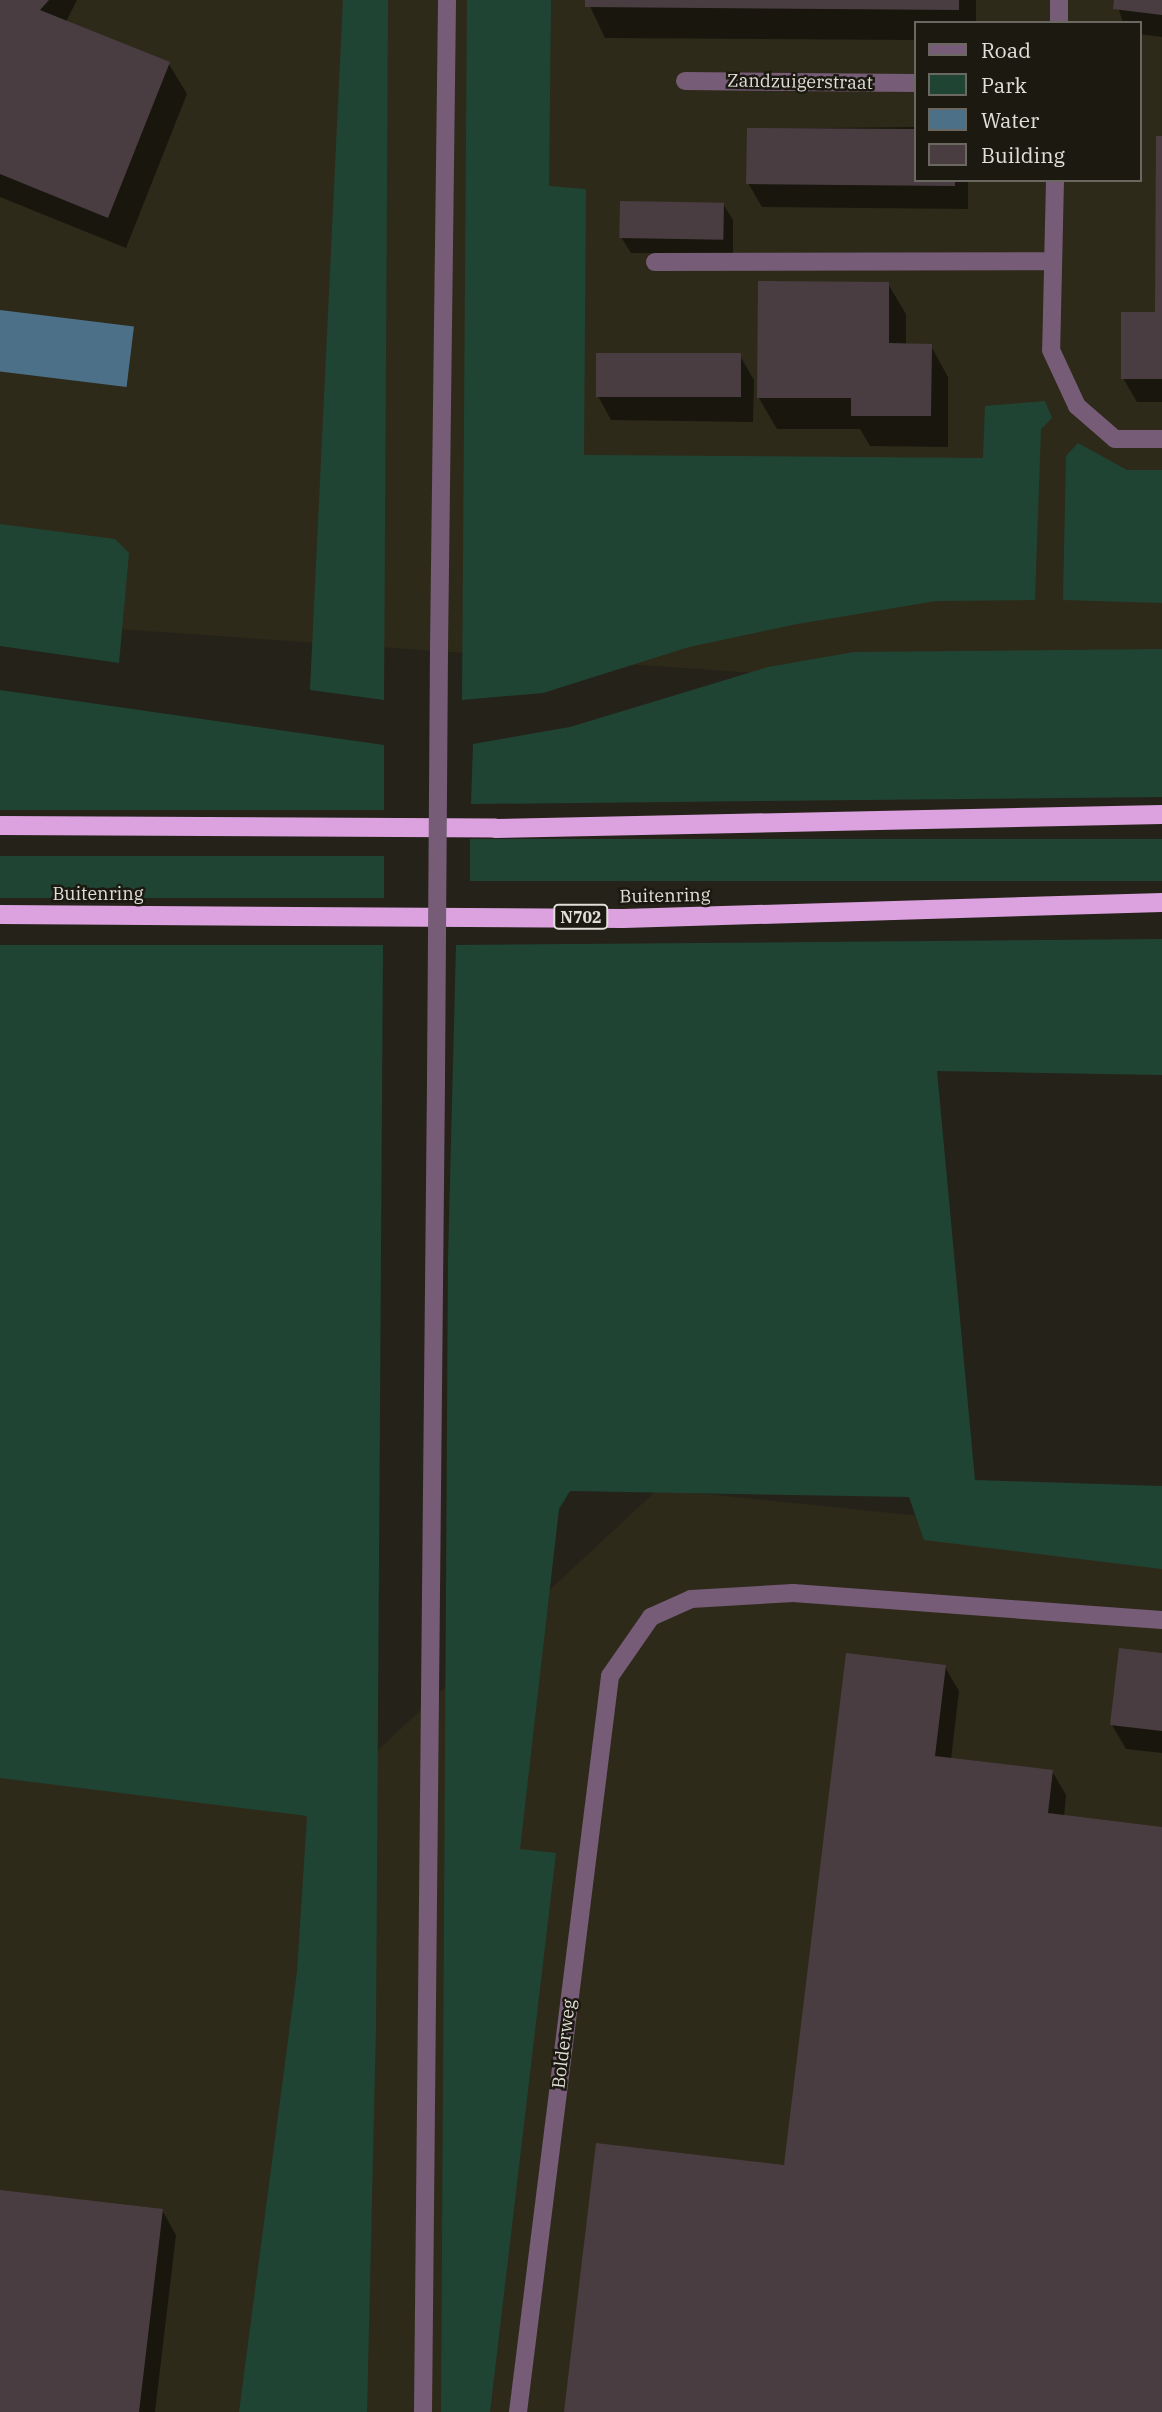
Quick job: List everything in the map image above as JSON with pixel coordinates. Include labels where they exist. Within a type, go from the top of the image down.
[{"type":"highway","points":[[0,825],[495,828],[1162,814]]},
{"type":"highway","name":"Buitenring","points":[[0,914],[623,918],[1162,902]]},
{"type":"street","points":[[423,2412],[447,0]]},
{"type":"street","points":[[1059,0],[1059,21]]},
{"type":"street","name":"Zandzuigerstraat","points":[[685,80],[914,83]]},
{"type":"street","points":[[1055,182],[1051,350],[1077,406],[1115,439],[1162,439]]},
{"type":"street","points":[[654,262],[1053,261]]},
{"type":"street","name":"Bolderweg","points":[[518,2412],[610,1676],[651,1617],[691,1600],[793,1592],[1162,1620]]},
{"type":"shaded area","points":[[0,0],[1162,0],[1162,701],[0,621]]},
{"type":"shaded area","points":[[658,1489],[1162,1541],[1162,2412],[0,2412],[0,1774],[307,1816]]},
{"type":"green space","points":[[343,0],[388,0],[384,700],[310,690]]},
{"type":"green space","points":[[467,0],[551,0],[549,186],[586,189],[584,455],[983,458],[985,406],[1045,401],[1052,418],[1041,429],[1035,600],[936,601],[797,624],[689,647],[543,693],[462,700]]},
{"type":"green space","points":[[1078,443],[1127,470],[1162,470],[1162,603],[1063,600],[1066,456]]},
{"type":"green space","points":[[0,524],[115,539],[129,553],[119,663],[0,646]]},
{"type":"green space","points":[[1162,649],[1162,797],[471,804],[473,744],[570,727],[768,667],[854,652]]},
{"type":"green space","points":[[0,690],[384,745],[384,810],[0,810]]},
{"type":"green space","points":[[470,839],[1162,839],[1162,881],[470,881]]},
{"type":"green space","points":[[0,856],[384,856],[384,898],[0,898]]},
{"type":"green space","points":[[1162,939],[1162,1075],[937,1071],[975,1480],[1162,1486],[1162,1569],[924,1540],[909,1497],[570,1491],[559,1509],[520,1849],[556,1853],[490,2412],[441,2412],[448,1260],[456,945]]},
{"type":"green space","points":[[0,945],[383,945],[376,2026],[367,2412],[239,2412],[297,1972],[307,1816],[0,1778]]},
{"type":"water","points":[[0,310],[134,326],[127,387],[0,371]]},
{"type":"building","points":[[0,0],[49,0],[40,10],[170,62],[108,218],[0,174]]},
{"type":"building","points":[[585,0],[959,0],[959,10],[585,7]]},
{"type":"building","points":[[1114,0],[1162,0],[1162,15],[1113,9]]},
{"type":"building","points":[[747,128],[914,129],[914,182],[955,182],[955,186],[746,184]]},
{"type":"building","points":[[1156,136],[1162,136],[1162,379],[1121,379],[1121,312],[1155,312]]},
{"type":"building","points":[[620,201],[724,203],[723,240],[619,238]]},
{"type":"building","points":[[758,281],[889,282],[889,343],[932,344],[931,416],[851,416],[851,398],[757,398]]},
{"type":"building","points":[[596,353],[741,353],[741,397],[596,397]]},
{"type":"building","points":[[1119,1648],[1162,1653],[1162,1731],[1110,1725]]},
{"type":"building","points":[[846,1653],[946,1665],[935,1756],[1053,1770],[1048,1813],[1162,1827],[1162,2412],[564,2412],[596,2143],[784,2165]]},
{"type":"building","points":[[0,2190],[163,2209],[139,2412],[0,2412]]}]
